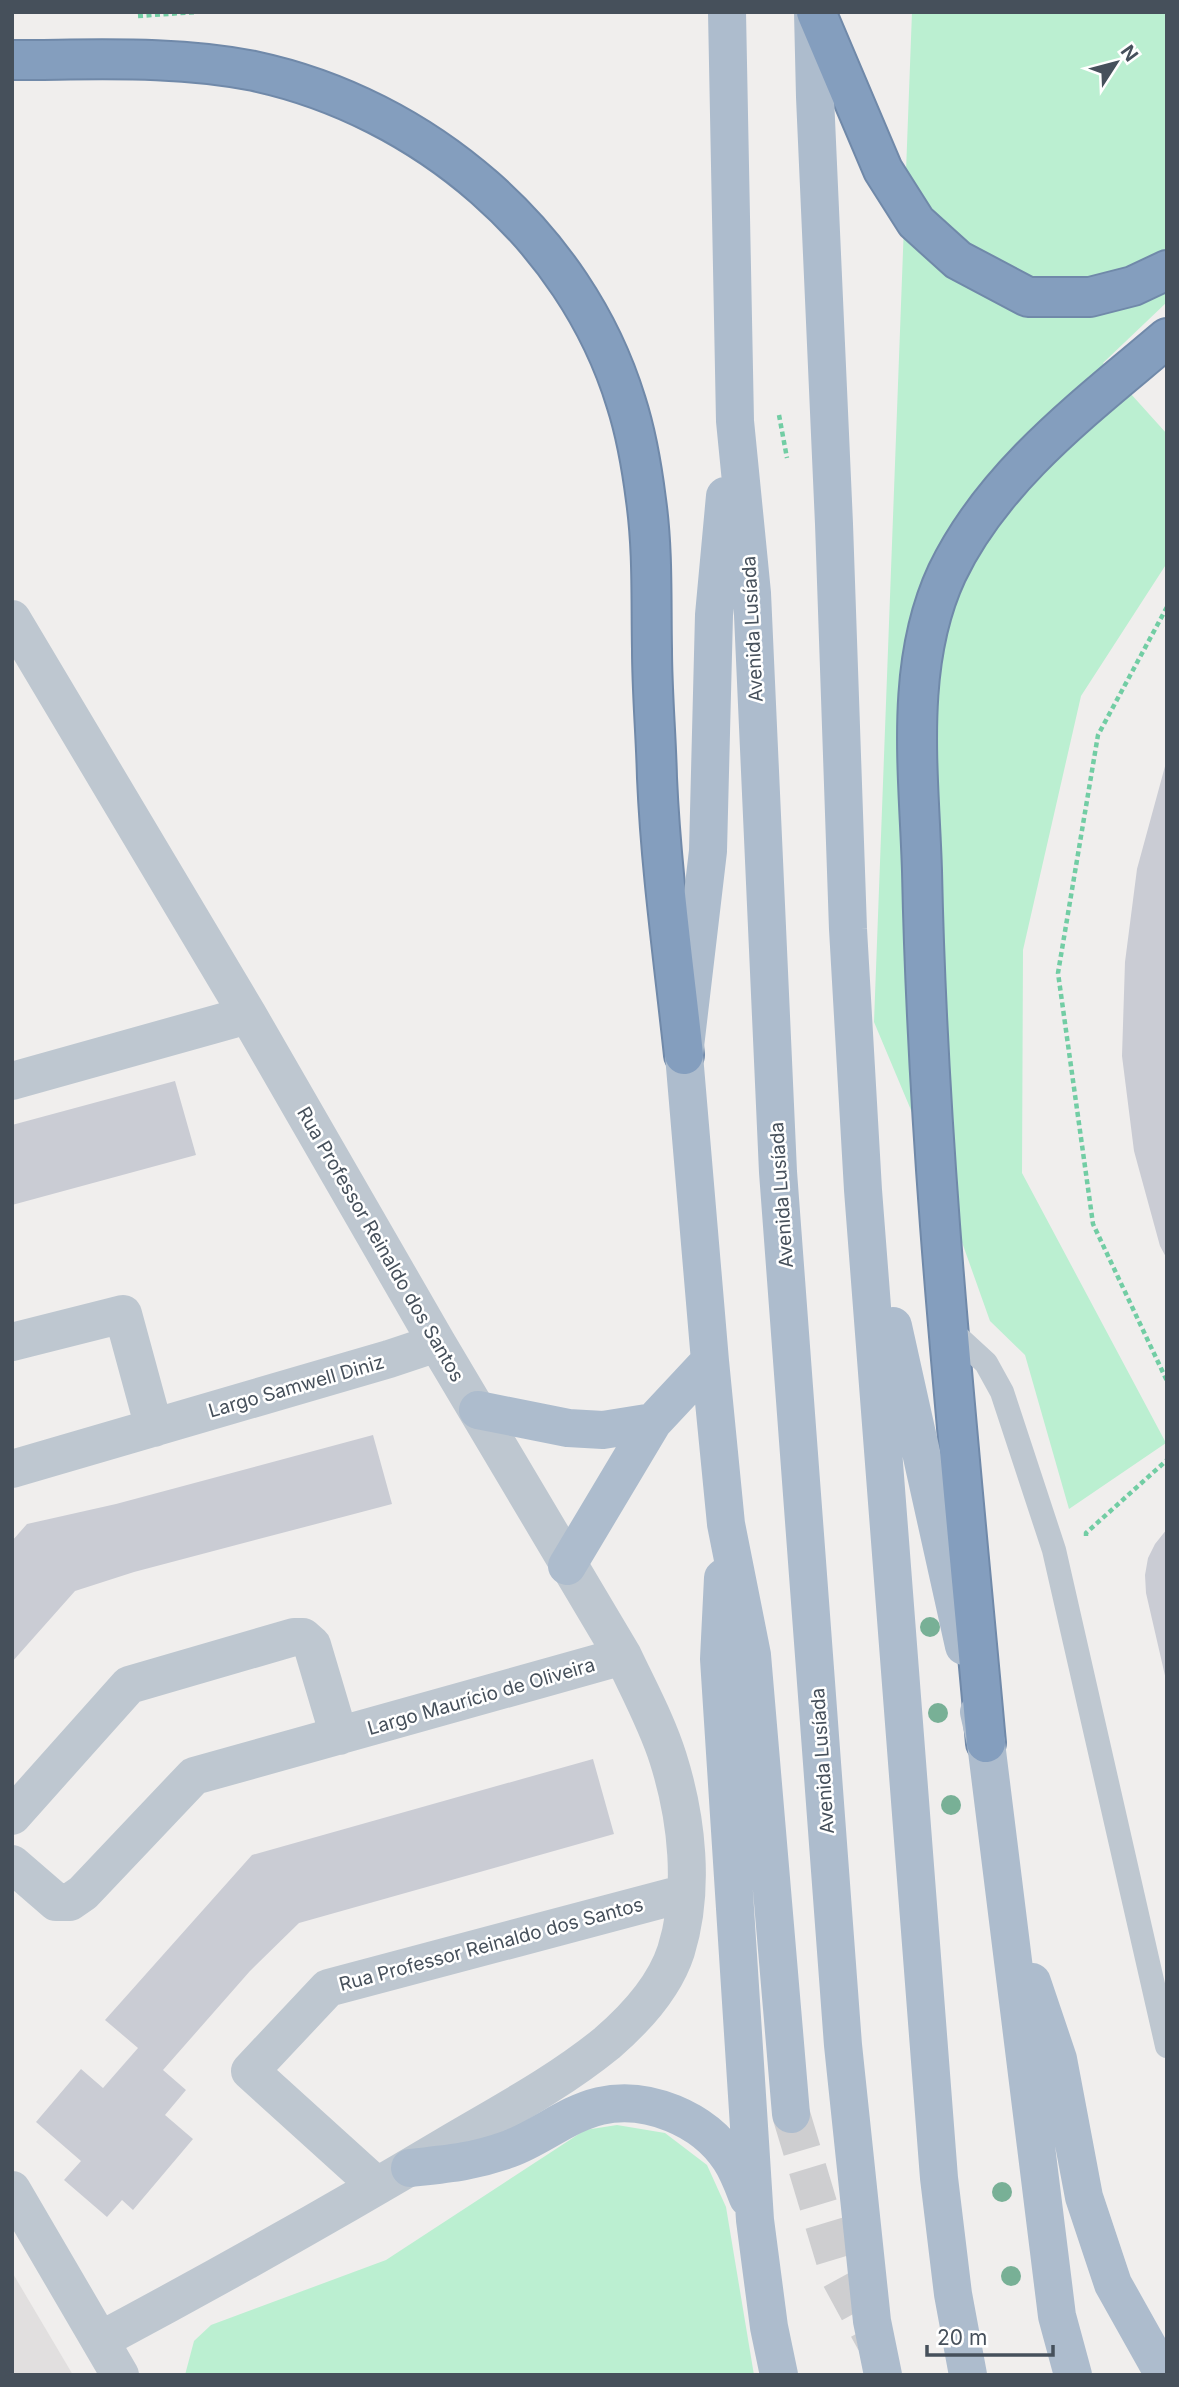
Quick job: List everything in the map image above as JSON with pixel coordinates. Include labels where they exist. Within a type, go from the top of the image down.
[{"type":"highway","points":[[815,12],[883,170],[916,222],[958,260],[1028,297],[1090,297],[1133,286],[1167,270]]},
{"type":"highway","points":[[12,60],[138,60],[211,64],[302,83],[349,101],[383,116],[415,135],[479,183],[511,212],[565,280],[610,359],[626,402],[646,497],[651,547],[660,849],[684,1055]]},
{"type":"highway","points":[[986,1743],[949,1329],[924,997],[918,700],[927,626],[948,572],[988,506],[1056,432],[1167,338]]},
{"type":"main road","name":"Avenida Lusíada","points":[[727,12],[735,421],[752,593],[778,1172],[843,2046],[872,2321],[883,2375]]},
{"type":"main road","points":[[815,12],[815,97],[848,929],[863,1190],[939,2178],[953,2294],[968,2375]]},
{"type":"main road","points":[[735,421],[714,615],[708,851],[684,1055],[726,1524],[752,1655],[791,2114]]},
{"type":"main road","points":[[863,1190],[986,1743],[1057,2316],[1073,2375]]},
{"type":"main road","points":[[568,1566],[653,1422],[710,1361]]},
{"type":"main road","points":[[478,1410],[556,1426],[603,1430],[653,1422]]},
{"type":"main road","points":[[726,1524],[719,1659],[755,2220],[769,2327],[779,2375]]},
{"type":"main road","points":[[1005,1903],[1058,2059],[1084,2197],[1113,2284],[1164,2375]]},
{"type":"main road","points":[[410,2168],[463,2163],[512,2148],[575,2115],[600,2106],[626,2103],[649,2105],[673,2114],[714,2139],[740,2177],[755,2220]]},
{"type":"main road","points":[[769,2327],[786,2375]]},
{"type":"street","name":"Rua Professor Reinaldo dos Santos","points":[[12,619],[26,670],[248,1015],[437,1343],[623,1657],[668,1757],[678,1798],[684,1841],[686,1893],[675,1952],[664,1976],[640,2013],[605,2044],[558,2079],[410,2168],[101,2340]]},
{"type":"street","points":[[12,1081],[248,1015]]},
{"type":"street","points":[[12,1342],[123,1314],[154,1428]]},
{"type":"street","name":"Largo Samwell Diniz","points":[[12,1469],[437,1343]]},
{"type":"street","points":[[12,1816],[129,1685],[294,1637],[303,1637],[312,1645],[339,1736]]},
{"type":"street","name":"Largo Maurício de Oliveira","points":[[12,1864],[56,1902],[70,1902],[83,1892],[194,1776],[623,1657]]},
{"type":"street","name":"Rua Professor Reinaldo dos Santos","points":[[377,2186],[250,2071],[328,1988],[686,1893]]},
{"type":"street","points":[[12,2190],[120,2375]]},
{"type":"lane","points":[[949,1329],[986,1363],[1002,1392],[1054,1550],[1167,2046]]},
{"type":"path","points":[[1167,607],[1098,735],[1058,973],[1093,1224],[1167,1381]]},
{"type":"path","points":[[1089,1547],[1086,1533],[1167,1460]]},
{"type":"shaded area","points":[[12,2272],[73,2375],[12,2375]]},
{"type":"green space","points":[[912,12],[1167,12],[1167,302],[1103,363],[1167,434],[1167,563],[1081,696],[1023,950],[1022,1173],[1166,1443],[1069,1509],[1025,1355],[990,1321],[937,1172],[874,1022]]},
{"type":"green space","points":[[617,2125],[665,2133],[707,2165],[726,2207],[754,2375],[185,2375],[194,2341],[211,2325],[386,2260],[585,2130]]},
{"type":"building","points":[[1167,759],[1167,1259],[1160,1246],[1134,1151],[1122,1056],[1125,962],[1137,869]]},
{"type":"building","points":[[175,1081],[196,1155],[12,1205],[12,1125]]},
{"type":"building","points":[[373,1435],[392,1504],[134,1572],[75,1591],[12,1662],[12,1541],[27,1524],[116,1504]]},
{"type":"building","points":[[1167,1529],[1166,1680],[1146,1593],[1145,1575],[1148,1558]]},
{"type":"building","points":[[593,1759],[614,1834],[299,1923],[250,1971],[163,2070],[186,2090],[165,2115],[193,2139],[133,2210],[122,2200],[107,2217],[64,2180],[81,2161],[36,2122],[81,2069],[103,2088],[138,2048],[105,2020],[252,1855]]},
{"type":"tunnel","points":[[791,2114],[840,2277],[875,2341]]}]
